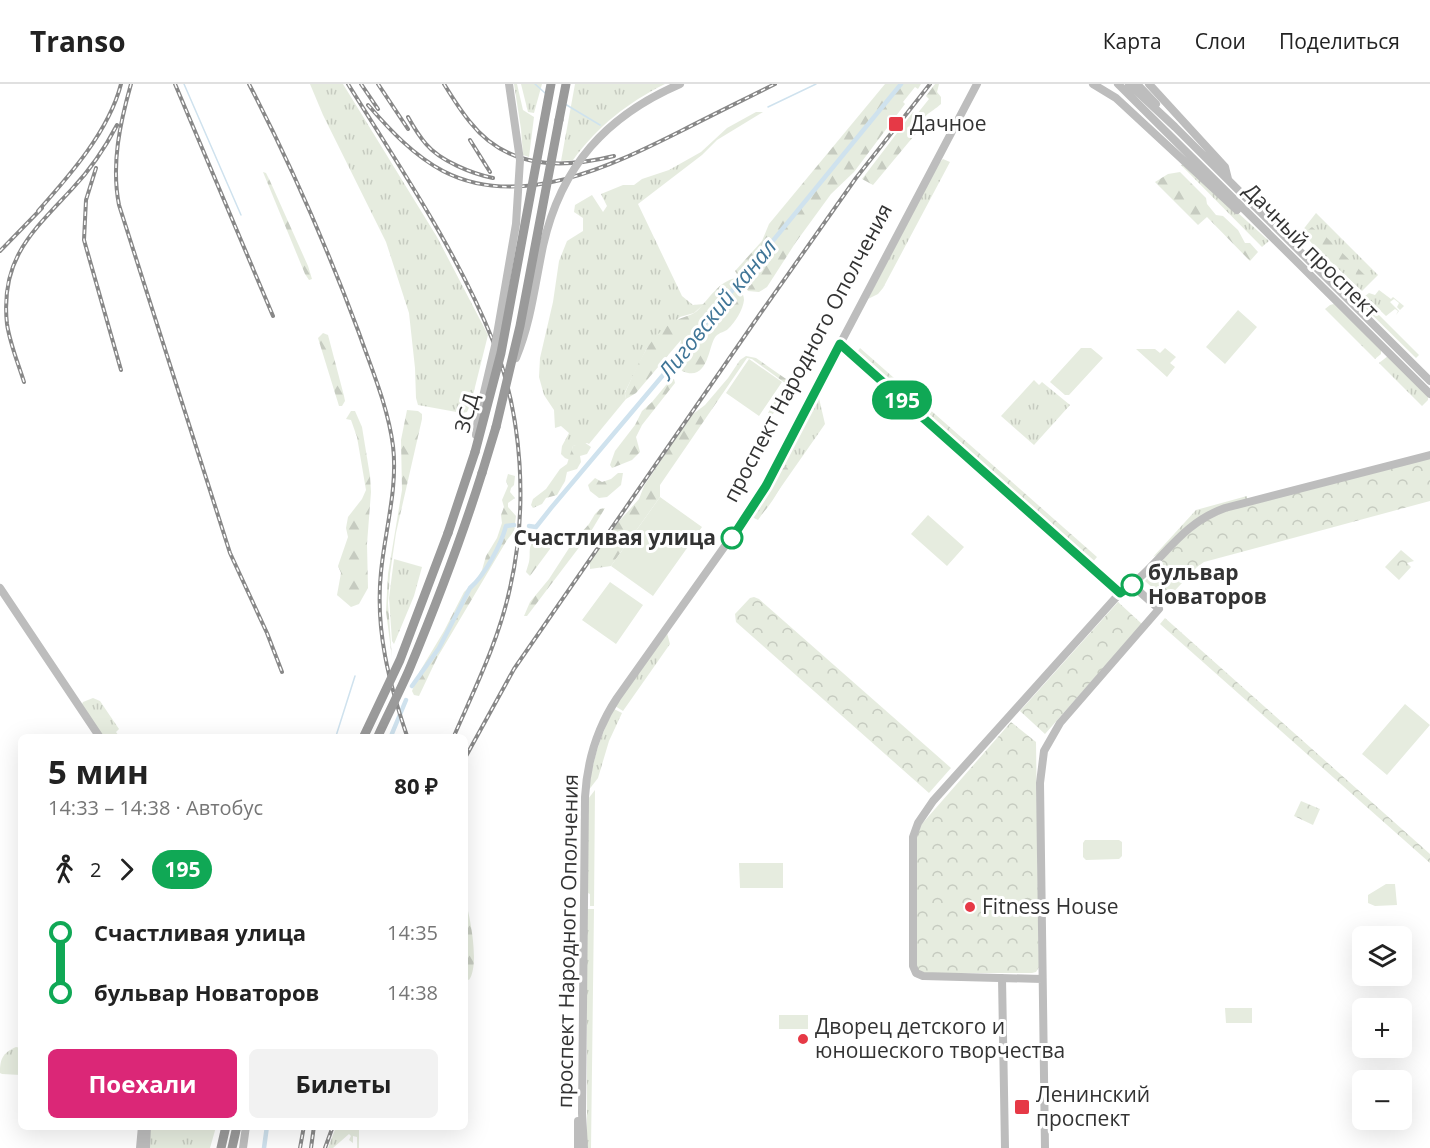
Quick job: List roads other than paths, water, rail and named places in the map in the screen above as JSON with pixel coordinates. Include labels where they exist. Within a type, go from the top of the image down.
[{"type":"highway","name":"ЗСД","points":[[365,734],[400,660],[426,597],[475,452],[501,353],[551,84]]},
{"type":"highway","name":"ЗСД","points":[[379,734],[408,672],[463,531],[496,427],[522,315],[566,84]]},
{"type":"highway","points":[[220,1148],[225,1130]]},
{"type":"highway","points":[[232,1148],[236,1130]]},
{"type":"main road","points":[[475,452],[478,417],[495,346],[516,224],[520,160],[509,84]]},
{"type":"main road","points":[[509,373],[525,335],[550,221],[571,172],[586,151],[611,125],[656,94],[680,84]]},
{"type":"main road","name":"проспект Народного Ополчения","points":[[578,1148],[580,798],[586,762],[594,734],[604,711],[614,696],[755,496],[971,84]]},
{"type":"main road","name":"проспект Народного Ополчения","points":[[584,1148],[582,1113],[585,797],[588,771],[599,732],[623,689],[759,498],[977,84]]},
{"type":"main road","points":[[1093,84],[1116,98],[1238,211],[1250,221],[1258,223]]},
{"type":"main road","points":[[1111,84],[1133,100]]},
{"type":"main road","points":[[1118,84],[1133,100]]},
{"type":"main road","points":[[1129,84],[1162,116]]},
{"type":"main road","points":[[1137,84],[1155,102],[1162,116]]},
{"type":"main road","points":[[1149,84],[1225,167],[1228,180]]},
{"type":"main road","name":"Дачный проспект","points":[[1133,100],[1430,394]]},
{"type":"main road","name":"Дачный проспект","points":[[1162,116],[1430,381]]},
{"type":"main road","points":[[1042,979],[923,976],[914,970],[913,837],[918,823],[933,801],[967,766],[1120,593],[1132,585],[1183,532],[1202,518],[1213,513],[1430,455]]},
{"type":"main road","points":[[1045,1148],[1040,783],[1044,751],[1053,732],[1067,713],[1159,609],[1132,585]]},
{"type":"main road","points":[[0,588],[98,734]]},
{"type":"main road","points":[[0,597],[92,734]]},
{"type":"main road","points":[[1002,978],[1005,1148]]},
{"type":"main road","points":[[140,1148],[142,1130]]},
{"type":"main road","points":[[146,1148],[147,1130]]},
{"type":"main road","points":[[243,1148],[245,1130]]},
{"type":"waterway","points":[[184,84],[241,215]]},
{"type":"waterway","points":[[535,84],[545,93]]},
{"type":"waterway","points":[[768,107],[816,84]]},
{"type":"waterway","name":"Лиговский канал","points":[[529,526],[536,527],[901,84]]},
{"type":"waterway","points":[[565,104],[600,125]]},
{"type":"waterway","name":"Лиговский канал","points":[[412,686],[439,648],[470,588],[492,559],[506,526],[514,525]]},
{"type":"waterway","points":[[337,734],[355,676]]},
{"type":"waterway","name":"Лиговский канал","points":[[392,734],[406,700]]},
{"type":"waterway","name":"Лиговский канал","points":[[264,1148],[266,1130]]},
{"type":"railway","points":[[38,211],[87,152],[107,119],[121,84]]},
{"type":"railway","points":[[131,84],[123,114],[116,159],[119,205],[230,553],[267,633],[282,672]]},
{"type":"railway","points":[[175,84],[273,316]]},
{"type":"railway","points":[[249,84],[294,176],[334,269],[359,333],[387,417],[393,446],[394,478],[381,572],[380,614],[389,676],[406,734]]},
{"type":"railway","points":[[348,84],[445,242],[479,307],[503,370],[511,401],[520,463],[516,558],[505,607],[493,645],[455,734]]},
{"type":"railway","points":[[361,84],[378,109]]},
{"type":"railway","points":[[378,84],[408,129]]},
{"type":"railway","points":[[444,84],[466,117],[485,137],[501,149],[518,157],[536,162],[574,163],[614,156]]},
{"type":"railway","points":[[368,105],[393,133],[432,165],[472,182],[503,187],[534,185],[595,170],[625,158],[775,84]]},
{"type":"railway","points":[[468,753],[514,669],[856,178],[930,84]]},
{"type":"railway","points":[[408,117],[423,141],[440,156],[467,170],[493,178]]},
{"type":"railway","points":[[24,382],[7,324],[6,301],[14,264],[32,233],[79,182],[117,125]]},
{"type":"railway","points":[[470,140],[490,172]]},
{"type":"railway","points":[[96,168],[86,200],[84,240],[121,370]]},
{"type":"railway","points":[[0,251],[42,208]]},
{"type":"railway","points":[[300,1148],[303,1130]]},
{"type":"railway","points":[[311,1148],[313,1130]]},
{"type":"railway","points":[[325,1148],[332,1130]]},
{"type":"place","name":"Дачное","points":[[896,124]]},
{"type":"place","name":"Счастливая улица","points":[[732,538]]},
{"type":"place","name":"бульвар Новаторов","points":[[1132,585]]},
{"type":"place","name":"Fitness House","points":[[970,907]]},
{"type":"place","name":"Дворец детского и юношеского творчества","points":[[803,1039]]},
{"type":"place","name":"Ленинский проспект","points":[[1022,1107]]}]
